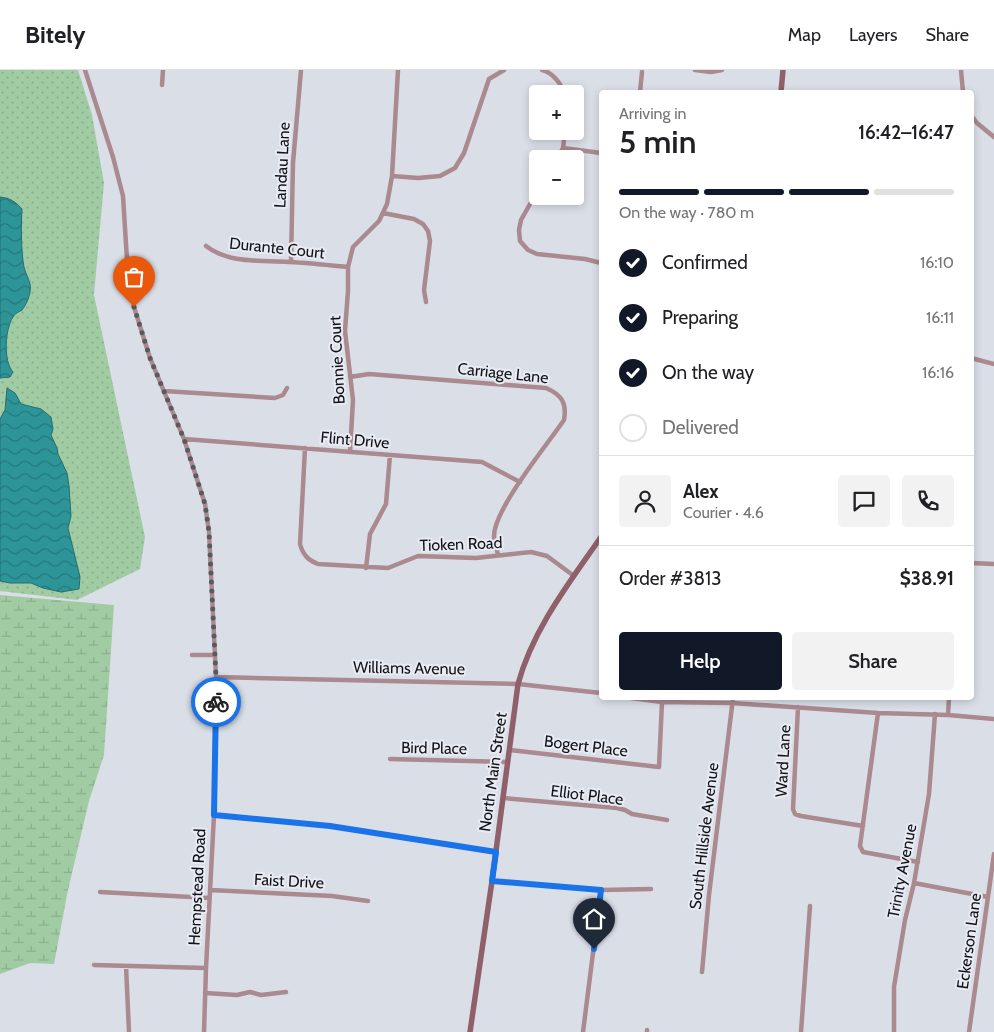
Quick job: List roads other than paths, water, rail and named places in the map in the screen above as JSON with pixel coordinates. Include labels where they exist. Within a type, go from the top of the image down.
[{"type":"main road","points":[[781,90],[783,70]]},
{"type":"main road","name":"North Main Street","points":[[470,1032],[504,798],[518,684],[536,635],[599,540]]},
{"type":"street","name":"Hempstead Road","points":[[85,70],[113,157],[123,196],[127,260],[134,307],[150,358],[184,439],[205,504],[209,532],[216,677],[214,815],[204,1032]]},
{"type":"street","points":[[162,85],[163,70]]},
{"type":"street","name":"Landau Lane","points":[[291,262],[293,163],[300,70]]},
{"type":"street","name":"Bonnie Court","points":[[350,452],[354,400],[345,331],[348,267],[353,247],[379,221],[387,204],[392,176],[398,70]]},
{"type":"street","points":[[392,176],[418,178],[440,176],[456,168],[464,153],[489,79],[504,70]]},
{"type":"street","points":[[542,70],[547,71],[562,85]]},
{"type":"street","points":[[694,70],[712,72],[722,70]]},
{"type":"street","points":[[961,70],[963,90]]},
{"type":"street","points":[[640,90],[643,71]]},
{"type":"street","points":[[974,119],[994,137]]},
{"type":"street","points":[[564,140],[563,148],[599,153]]},
{"type":"street","points":[[530,205],[521,220],[519,230],[520,241],[528,250],[537,254],[599,262]]},
{"type":"street","points":[[383,213],[414,219],[423,224],[428,231],[430,241],[424,290],[426,302]]},
{"type":"street","name":"Durante Court","points":[[206,246],[217,254],[244,260],[348,267]]},
{"type":"street","points":[[974,359],[994,364]]},
{"type":"street","name":"Carriage Lane","points":[[350,377],[369,374],[546,388],[557,393],[564,404],[564,420],[520,482],[498,517],[494,536],[498,556]]},
{"type":"street","points":[[164,391],[275,398],[284,395],[287,388]]},
{"type":"street","name":"Flint Drive","points":[[184,439],[482,462],[520,482]]},
{"type":"street","name":"Tioken Road","points":[[305,448],[300,544],[302,552],[309,560],[318,564],[388,568],[418,556],[476,558],[531,552],[547,556],[574,576]]},
{"type":"street","points":[[366,568],[370,534],[386,504],[390,455]]},
{"type":"street","points":[[974,563],[994,564]]},
{"type":"street","points":[[192,655],[214,655]]},
{"type":"street","name":"Williams Avenue","points":[[216,677],[518,684],[599,693]]},
{"type":"street","points":[[646,700],[662,702],[732,700],[878,713],[935,714],[994,719]]},
{"type":"street","name":"South Hillside Avenue","points":[[702,972],[732,700]]},
{"type":"street","points":[[948,715],[949,700]]},
{"type":"street","name":"Bogert Place","points":[[510,750],[659,767],[662,702]]},
{"type":"street","name":"Ward Lane","points":[[798,707],[793,809],[795,814],[863,826]]},
{"type":"street","points":[[878,713],[860,846],[863,852],[918,862]]},
{"type":"street","name":"Trinity Avenue","points":[[894,1032],[894,987],[929,794],[935,714]]},
{"type":"street","name":"Bird Place","points":[[390,759],[508,762]]},
{"type":"street","name":"Elliot Place","points":[[504,798],[617,808],[632,814],[667,820]]},
{"type":"street","points":[[214,815],[330,826],[496,852]]},
{"type":"street","name":"Eckerson Lane","points":[[969,1032],[994,854]]},
{"type":"street","points":[[492,881],[601,890],[651,889]]},
{"type":"street","points":[[914,882],[988,897]]},
{"type":"street","name":"Faist Drive","points":[[210,890],[332,896],[368,901]]},
{"type":"street","points":[[583,1032],[601,890]]},
{"type":"street","points":[[100,892],[209,898]]},
{"type":"street","points":[[801,1032],[810,906]]},
{"type":"street","points":[[94,966],[206,968]]},
{"type":"street","points":[[126,966],[129,1032]]},
{"type":"street","points":[[205,993],[237,995],[250,992],[261,995],[286,992]]},
{"type":"water","points":[[0,197],[7,198],[22,209],[23,261],[30,282],[30,288],[26,304],[14,316],[8,329],[6,353],[13,372],[10,377],[0,378]]},
{"type":"water","points":[[7,388],[15,393],[21,404],[41,409],[51,417],[53,429],[51,435],[67,473],[71,516],[68,528],[80,577],[79,589],[61,592],[31,583],[0,581],[0,419],[5,410]]}]
